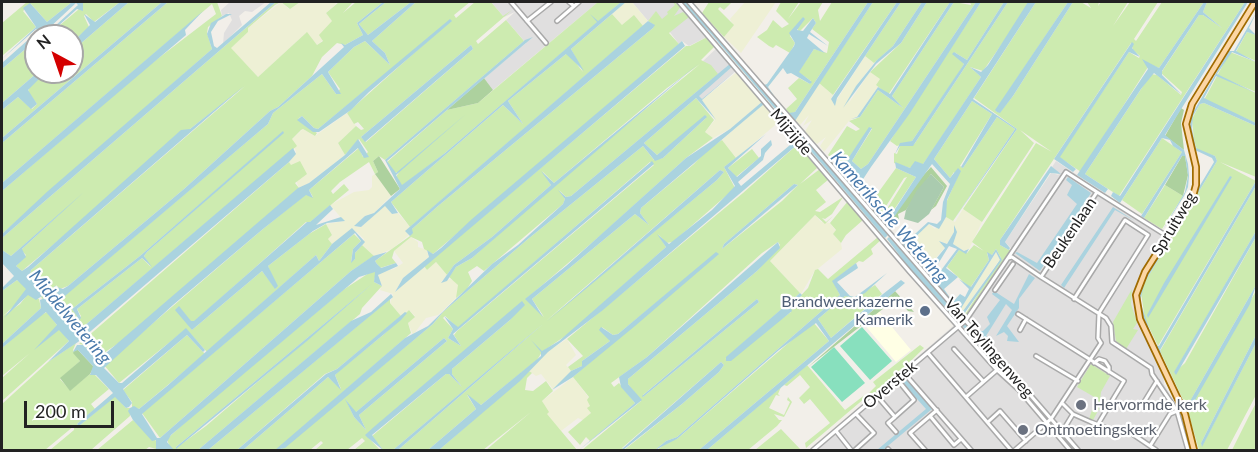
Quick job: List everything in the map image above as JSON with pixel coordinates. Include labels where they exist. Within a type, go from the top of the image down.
[{"type":"main road","name":"Spruitweg","points":[[1194,450],[1185,414],[1136,304],[1138,287],[1193,196],[1196,185],[1196,167],[1186,124],[1188,113],[1256,2]]},
{"type":"street","points":[[510,2],[546,43]]},
{"type":"street","points":[[527,21],[551,2]]},
{"type":"street","points":[[569,2],[574,6]]},
{"type":"street","points":[[557,21],[579,2]]},
{"type":"street","name":"Mijzijde","points":[[679,2],[997,370],[1020,390],[1049,421],[1070,450]]},
{"type":"street","name":"Van Teylingenweg","points":[[689,2],[1049,421],[1078,450]]},
{"type":"street","points":[[965,321],[1066,172],[1097,192]]},
{"type":"street","name":"Beukenlaan","points":[[1008,258],[1012,257],[1041,277],[1097,192],[1167,236]]},
{"type":"street","points":[[1136,226],[1140,219]]},
{"type":"street","points":[[928,353],[1013,450],[1049,421],[1093,361],[1101,343],[1099,314],[1148,235],[1125,220],[1074,299]]},
{"type":"street","points":[[995,290],[1013,264]]},
{"type":"street","points":[[996,275],[1002,280]]},
{"type":"street","points":[[1041,277],[1110,323],[1112,342]]},
{"type":"street","points":[[1018,314],[1124,381],[1098,424]]},
{"type":"street","points":[[1020,330],[1026,319]]},
{"type":"street","name":"Overstek","points":[[813,450],[965,321]]},
{"type":"street","points":[[1101,343],[1112,342],[1151,368],[1156,381],[1177,411],[1188,450]]},
{"type":"street","points":[[954,349],[983,381]]},
{"type":"street","points":[[1036,356],[1078,381]]},
{"type":"street","points":[[1093,361],[1099,359],[1105,361],[1110,367],[1109,372]]},
{"type":"street","points":[[1151,368],[1161,364]]},
{"type":"street","points":[[966,397],[997,370]]},
{"type":"street","points":[[904,373],[971,450]]},
{"type":"street","points":[[896,432],[888,423],[914,400],[897,379]]},
{"type":"street","points":[[1141,407],[1156,381]]},
{"type":"street","points":[[877,396],[895,417]]},
{"type":"street","points":[[1062,404],[1074,414],[1114,431],[1125,429],[1156,450]]},
{"type":"street","points":[[926,450],[910,433],[937,410]]},
{"type":"street","points":[[988,422],[1000,411],[1026,441]]},
{"type":"street","points":[[1144,450],[1170,414],[1177,411]]},
{"type":"street","points":[[836,431],[853,450],[874,433],[856,414]]},
{"type":"street","points":[[1062,432],[1074,414]]},
{"type":"street","points":[[930,416],[954,445],[961,439]]},
{"type":"shaded area","points":[[230,2],[266,2],[252,12],[245,11],[239,16],[242,25],[223,44],[224,33],[232,20],[229,13],[222,16],[221,10]]},
{"type":"shaded area","points":[[281,2],[289,9],[300,2],[334,2],[336,4],[326,13],[333,21],[323,40],[317,45],[306,33],[258,77],[230,48],[248,32],[248,28]]},
{"type":"shaded area","points":[[491,2],[598,2],[493,90],[484,78],[526,43],[506,20],[515,12],[504,17]]},
{"type":"shaded area","points":[[626,2],[632,2],[648,21],[643,26],[622,25],[612,14]]},
{"type":"shaded area","points":[[632,2],[689,2],[707,37],[689,46],[682,41],[679,44],[655,13],[648,21]]},
{"type":"shaded area","points":[[745,2],[776,2],[741,53],[724,37],[733,25],[730,19]]},
{"type":"shaded area","points":[[718,47],[738,69],[701,100],[698,96],[713,82],[703,61]]},
{"type":"shaded area","points":[[865,56],[874,63],[856,86],[848,104],[870,72],[880,79],[876,85],[878,87],[857,117],[849,121],[824,152],[820,146],[826,137],[817,144],[804,133],[812,120],[803,126],[809,115],[800,125],[794,119],[819,83],[833,95],[831,99],[836,101]]},
{"type":"shaded area","points":[[738,71],[763,101],[730,129],[713,138],[705,132],[715,120],[702,100]]},
{"type":"shaded area","points":[[764,103],[780,121],[736,158],[722,140]]},
{"type":"shaded area","points":[[347,113],[356,126],[338,143],[345,155],[299,188],[289,162],[296,152],[292,139],[303,129],[315,136]]},
{"type":"shaded area","points":[[1056,161],[1167,234],[1137,282],[1133,304],[1139,324],[1163,371],[1164,384],[1179,412],[1190,450],[810,450],[967,314],[1012,249],[1005,242],[1051,173],[1059,175],[1052,167]]},
{"type":"shaded area","points":[[375,174],[391,196],[374,213],[365,216],[355,226],[361,227],[385,205],[392,214],[398,213],[410,227],[406,231],[409,235],[392,249],[374,256],[362,245],[364,239],[357,232],[332,244],[328,239],[332,235],[326,224],[344,221],[330,205],[354,192],[369,190],[372,187],[372,176]]},
{"type":"shaded area","points":[[931,174],[944,187],[929,214],[918,223],[904,219],[906,210],[917,190]]},
{"type":"shaded area","points":[[963,209],[982,222],[969,249],[964,251],[953,244],[954,232],[947,244],[940,241],[945,247],[926,270],[905,246],[929,224],[935,229],[946,217],[955,222]]},
{"type":"shaded area","points":[[815,215],[821,222],[830,223],[836,231],[833,234],[841,243],[842,249],[814,272],[801,294],[770,261]]},
{"type":"shaded area","points":[[411,237],[418,242],[418,247],[427,250],[429,257],[403,278],[395,292],[424,266],[427,270],[436,262],[447,275],[441,282],[450,279],[457,281],[460,290],[456,298],[438,315],[426,318],[413,335],[408,323],[415,316],[409,310],[401,316],[390,303],[393,294],[380,290],[382,285],[377,277],[381,272],[394,269],[403,263],[394,251]]},
{"type":"shaded area","points":[[996,252],[1000,259],[963,311],[960,310]]},
{"type":"shaded area","points":[[878,310],[911,350],[896,362],[863,323]]},
{"type":"shaded area","points":[[567,339],[576,355],[566,365],[571,371],[567,377],[553,389],[541,374],[536,376],[529,371],[547,352]]},
{"type":"shaded area","points":[[573,377],[589,398],[591,416],[585,421],[578,418],[561,431],[546,414],[542,401]]},
{"type":"green space","points":[[27,2],[72,2],[47,22],[31,4],[23,11],[34,24],[24,24],[24,37],[2,56],[2,23]]},
{"type":"green space","points":[[83,2],[120,2],[94,22],[86,14],[84,16],[89,27],[84,32],[84,24],[61,24],[79,9]]},
{"type":"green space","points":[[129,2],[162,2],[84,68],[84,41]]},
{"type":"green space","points":[[168,2],[217,2],[222,16],[208,27],[207,33],[212,49],[2,234],[2,191],[143,70],[216,14],[212,4],[2,183],[2,143],[71,84],[84,84],[84,73]]},
{"type":"green space","points":[[276,2],[281,2],[248,28],[248,32],[231,48],[258,77],[307,32],[317,45],[323,41],[319,35],[332,21],[326,13],[339,2],[353,2],[343,13],[356,2],[383,2],[357,23],[363,35],[345,45],[337,43],[322,57],[312,76],[184,189],[68,286],[60,289],[56,285],[57,293],[42,299],[38,286],[29,275],[31,270],[245,86],[186,132],[181,131],[110,197],[22,271],[16,266],[26,255],[21,250],[63,211],[11,256],[2,250],[2,238]]},
{"type":"green space","points":[[281,2],[300,2],[290,9]]},
{"type":"green space","points":[[386,2],[411,2],[368,35],[359,24]]},
{"type":"green space","points":[[416,2],[470,2],[454,15],[456,18],[475,2],[491,2],[503,16],[512,10],[476,41],[478,44],[506,20],[524,41],[385,160],[379,156],[373,161],[378,172],[375,174],[369,162],[340,182],[331,191],[333,194],[344,184],[349,190],[309,223],[306,222],[194,322],[191,322],[179,307],[192,330],[262,271],[276,289],[268,266],[309,234],[326,224],[332,235],[328,239],[332,244],[319,261],[316,255],[207,352],[186,329],[119,383],[104,365],[306,194],[313,197],[309,190],[359,148],[363,157],[368,152],[359,139],[345,155],[338,143],[356,126],[361,130],[364,129],[358,122],[354,124],[347,113],[451,20],[318,129],[302,116],[299,118],[298,120],[317,133],[315,136],[301,130],[292,139],[297,146],[76,333],[72,327],[81,316],[77,309],[142,258],[151,267],[144,256],[147,252],[283,132],[140,256],[72,309],[78,316],[76,319],[67,324],[52,306],[268,124],[273,113],[322,74],[336,94],[340,89],[328,72],[354,47],[365,41],[390,65],[385,53],[372,41]],"holes":[[[471,45],[473,49],[366,142],[361,137]]]},
{"type":"green space","points":[[598,2],[621,2],[445,153],[402,186],[396,177],[399,172],[394,173],[387,162],[447,110],[478,103]]},
{"type":"green space","points":[[673,2],[681,6],[674,16],[683,12],[689,17],[669,33],[679,44],[433,254],[424,249],[422,242],[411,237],[394,251],[392,258],[396,263],[380,268],[375,261],[410,236],[412,229],[438,206],[653,28],[654,25],[648,21],[656,11],[662,19],[675,5]]},
{"type":"green space","points":[[709,2],[732,2],[724,10],[720,7],[718,9],[734,25],[724,37],[702,13]]},
{"type":"green space","points":[[781,2],[799,2],[788,19],[801,2],[823,2],[818,10],[820,21],[832,2],[868,2],[795,112],[789,114],[786,109],[797,99],[788,88],[799,78],[810,84],[811,81],[798,72],[814,49],[827,53],[829,42],[812,29],[816,23],[813,18],[799,32],[797,28],[803,18],[790,36],[795,43],[790,53],[776,45],[773,48],[757,37],[767,30],[773,20],[782,28],[789,24],[776,11]]},
{"type":"green space","points":[[873,2],[897,2],[833,95],[819,83]]},
{"type":"green space","points":[[901,2],[922,2],[893,46],[874,63],[865,56]]},
{"type":"green space","points":[[927,2],[950,2],[888,95],[876,85],[880,79],[870,72],[901,43]]},
{"type":"green space","points":[[954,2],[971,5],[970,2],[976,2],[868,164],[861,169],[852,161],[872,129],[870,127],[839,172],[836,168],[840,166],[828,155],[847,126],[856,131],[860,129],[849,121],[860,117],[878,90],[903,108],[892,96]]},
{"type":"green space","points":[[981,2],[1004,2],[967,60],[954,52],[964,64],[912,141],[897,146],[890,141]]},
{"type":"green space","points":[[1008,2],[1028,2],[1029,5],[983,71],[970,67],[981,77],[931,153],[923,164],[910,168],[894,163],[894,153],[897,154],[900,146],[912,146],[915,143]]},
{"type":"green space","points":[[1036,2],[1068,2],[996,110],[997,112],[1000,112],[1013,96],[1073,2],[1081,2],[1091,8],[1087,2],[1099,2],[1098,6],[1101,2],[1128,2],[1113,26],[1130,2],[1158,2],[1134,39],[1136,41],[1162,2],[1204,2],[1159,68],[1151,65],[1148,67],[1081,172],[1059,157],[1129,52],[1139,58],[1140,56],[1133,50],[1131,43],[1000,240],[1000,245],[1009,250],[1012,249],[967,314],[964,315],[957,309],[966,313],[1001,258],[996,249],[992,255],[987,253],[989,260],[970,288],[947,267],[959,250],[967,253],[974,245],[984,251],[972,242],[1036,143],[1052,152],[1020,130],[1034,143],[982,222],[963,209],[1017,129],[974,98]]},
{"type":"green space","points":[[1207,2],[1245,2],[1119,196],[1085,174],[1151,74],[1157,75],[1181,95],[1182,92],[1161,73],[1199,15],[1203,15],[1222,28],[1203,12]]},
{"type":"green space","points":[[612,14],[622,25],[634,15],[643,26],[410,227],[391,202],[503,105],[523,124],[508,101],[566,54],[569,54],[583,72],[571,49]]},
{"type":"green space","points":[[1247,32],[1256,35],[1256,61],[1236,52]]},
{"type":"green space","points":[[707,37],[715,46],[701,60],[711,65],[718,74],[571,196],[566,197],[559,190],[565,199],[563,204],[484,271],[477,266],[468,272],[472,281],[467,289],[456,298],[458,285],[449,277],[456,267],[472,258],[554,185],[700,64],[667,88],[554,183],[542,171],[551,185],[492,237],[454,265],[447,275],[436,262],[427,270],[424,266],[686,46]]},
{"type":"green space","points":[[24,50],[24,84],[2,103],[2,69]]},
{"type":"green space","points":[[1230,52],[1256,62],[1256,92],[1225,79],[1256,93],[1256,123],[1204,100]]},
{"type":"green space","points":[[484,78],[493,90],[478,103],[447,110]]},
{"type":"green space","points":[[32,84],[66,84],[2,138],[2,110],[18,97],[32,109],[37,104],[28,92]]},
{"type":"green space","points":[[696,98],[714,120],[705,132],[713,138],[686,158],[526,299],[544,317],[532,299],[635,214],[649,225],[640,213],[641,208],[694,164],[708,149],[722,140],[736,158],[724,167],[735,188],[673,242],[666,243],[658,234],[666,247],[571,332],[542,352],[537,360],[481,405],[467,395],[476,409],[428,450],[398,450],[543,324],[393,450],[383,450],[372,436],[446,374],[449,374],[462,387],[452,374],[452,369],[510,320],[522,302],[366,435],[380,450],[354,450],[365,441],[362,438],[347,450],[315,450],[323,443],[321,441],[310,450],[280,450],[433,324],[443,312],[528,239],[643,146],[654,160],[663,158],[707,117],[657,155],[644,143]],"holes":[[[650,162],[654,165],[457,331],[454,335],[461,346],[448,338],[453,329],[443,318],[445,316],[458,328]],[[720,170],[724,172],[717,180],[546,321]],[[444,338],[447,341],[359,415],[366,430],[354,417],[346,400],[355,413]]]},
{"type":"green space","points":[[972,101],[992,114],[960,166],[963,168],[997,117],[1015,129],[953,221],[946,217],[946,203],[957,178],[954,172],[950,178],[934,159]]},
{"type":"green space","points":[[1204,103],[1256,126],[1256,177],[1220,162],[1256,181],[1158,346],[1145,319],[1141,293],[1145,282],[1217,161],[1215,156],[1197,150],[1194,140],[1192,119],[1200,104]]},
{"type":"green space","points":[[1181,108],[1184,110],[1181,123],[1184,150],[1165,136]]},
{"type":"green space","points":[[1162,138],[1182,152],[1142,214],[1122,200]]},
{"type":"green space","points":[[798,144],[817,168],[800,184],[820,169],[829,179],[816,190],[826,202],[815,211],[820,212],[843,197],[832,214],[825,219],[822,218],[826,222],[833,216],[825,224],[815,215],[770,261],[800,293],[725,359],[791,312],[790,307],[808,288],[815,270],[818,269],[828,279],[878,237],[881,240],[871,249],[873,254],[863,262],[859,261],[833,281],[840,295],[677,437],[666,441],[655,450],[624,450],[582,450],[641,401],[628,384],[628,379],[757,271],[780,245],[778,242],[762,253],[647,357],[611,383],[614,387],[619,383],[635,403],[590,441],[586,437],[580,445],[568,432],[591,413],[587,408],[590,406],[587,400],[589,397],[573,377],[718,252],[618,334],[613,335],[602,327],[610,341],[582,361],[582,366],[571,371],[568,367],[583,356],[567,339],[743,193]],"holes":[[[794,184],[798,185],[782,201],[722,249],[724,244]],[[757,299],[759,302],[643,397]],[[721,362],[724,365],[682,404],[624,450],[622,448]]]},
{"type":"green space","points":[[752,149],[759,158],[736,177],[728,168]]},
{"type":"green space","points":[[379,156],[400,189],[391,196],[375,174],[378,172],[373,161]]},
{"type":"green space","points":[[1182,156],[1185,156],[1188,175],[1183,196],[1165,185]]},
{"type":"green space","points":[[300,161],[307,174],[295,183],[299,188],[125,339],[96,358],[84,345],[79,344],[289,162],[291,165]]},
{"type":"green space","points":[[931,167],[947,186],[936,206],[931,210],[944,187],[931,174],[906,210],[898,214],[899,220],[888,230],[886,228],[916,183]]},
{"type":"green space","points":[[896,168],[916,177],[885,223],[880,220],[907,177],[904,178],[881,214],[879,215],[867,205]]},
{"type":"green space","points":[[1165,185],[1183,196],[1162,229],[1144,218]]},
{"type":"green space","points":[[1256,186],[1256,231],[1174,373],[1185,363],[1256,237],[1256,285],[1189,403],[1256,291],[1256,335],[1201,443],[1202,446],[1256,343],[1256,395],[1227,450],[1199,450],[1187,408],[1160,351]]},
{"type":"green space","points":[[848,201],[863,220],[846,235],[841,243],[833,234],[836,230],[830,223]]},
{"type":"green space","points":[[354,234],[361,241],[353,249],[351,262],[362,245],[374,256],[351,271],[160,438],[142,413]]},
{"type":"green space","points":[[372,271],[376,272],[374,282],[382,286],[362,308],[360,314],[198,450],[170,448],[167,439],[193,415],[343,290]],"holes":[[[371,285],[206,426],[176,448]]]},
{"type":"green space","points":[[17,280],[26,287],[26,291],[3,316],[20,304],[28,294],[39,299],[41,308],[2,344],[2,291]]},
{"type":"green space","points":[[875,285],[882,294],[831,338],[818,319],[846,295],[855,298]]},
{"type":"green space","points":[[1132,289],[1131,304],[1137,323],[1133,329],[1138,330],[1126,349],[1116,341],[1113,322]]},
{"type":"green space","points":[[895,291],[914,312],[908,311],[897,298],[808,367]]},
{"type":"green space","points":[[390,299],[390,303],[401,316],[337,369],[325,374],[237,450],[208,450]]},
{"type":"green space","points":[[409,310],[415,317],[408,323],[411,333],[279,448],[243,450],[328,377],[341,389],[335,375]]},
{"type":"green space","points":[[47,312],[69,341],[2,401],[2,378],[30,353],[2,376],[2,348],[39,316]]},
{"type":"green space","points":[[813,322],[829,341],[699,450],[657,450],[669,441],[677,439]]},
{"type":"green space","points":[[862,327],[892,361],[870,380],[840,346]]},
{"type":"green space","points":[[187,335],[205,354],[139,409],[132,407],[132,402],[123,390]]},
{"type":"green space","points":[[76,343],[73,350],[80,361],[60,379],[70,390],[90,374],[94,374],[109,389],[91,404],[95,409],[77,424],[79,426],[115,396],[126,408],[130,408],[130,416],[91,450],[50,450],[74,430],[74,426],[45,450],[2,450],[2,404],[48,362]]},
{"type":"green space","points":[[920,345],[924,348],[872,399],[868,394],[876,386],[873,382]]},
{"type":"green space","points":[[834,347],[865,383],[842,402],[811,367]]},
{"type":"green space","points":[[78,350],[94,367],[90,374],[70,391],[60,378],[80,361],[73,353]]},
{"type":"green space","points":[[1091,364],[1110,376],[1101,392],[1099,409],[1093,420],[1089,419],[1096,398],[1077,387]]},
{"type":"green space","points":[[807,365],[845,410],[866,394],[870,401],[865,398],[806,448],[805,443],[830,423],[810,399],[804,404],[799,398],[810,387],[800,375],[787,386],[784,385]]},
{"type":"green space","points":[[529,371],[532,373],[527,378],[525,390],[533,391],[546,381],[553,391],[542,401],[549,412],[547,414],[577,450],[486,450],[531,412],[483,450],[439,450]]},
{"type":"green space","points":[[781,387],[778,394],[780,396],[776,395],[769,408],[784,415],[790,402],[787,400],[788,397],[792,402],[784,417],[774,414],[782,420],[777,426],[748,450],[707,450]]},
{"type":"green space","points":[[1256,403],[1256,450],[1232,450],[1249,416]]},
{"type":"green space","points":[[133,420],[155,439],[160,450],[149,447],[145,450],[97,450]]},
{"type":"green space","points":[[781,429],[801,450],[755,450]]},
{"type":"water","points":[[72,2],[83,2],[83,11],[77,9],[60,24],[57,24],[78,5],[76,3],[53,24],[34,24],[23,8],[30,3],[47,22]]},
{"type":"water","points":[[120,2],[129,2],[84,41],[84,31],[90,25],[84,14],[95,22]]},
{"type":"water","points":[[162,2],[168,2],[84,73],[84,68]]},
{"type":"water","points":[[271,2],[276,2],[2,238],[2,234],[48,191],[212,49],[207,34],[211,23],[226,14],[232,14],[218,21],[211,32],[214,46],[217,48]]},
{"type":"water","points":[[386,2],[359,24],[368,35],[411,2],[416,2],[372,41],[385,53],[390,65],[365,41],[354,47],[328,72],[341,94],[336,94],[322,74],[273,113],[268,124],[52,307],[67,324],[76,319],[77,316],[72,309],[140,256],[283,131],[284,133],[147,252],[144,256],[152,267],[142,258],[77,309],[81,318],[72,327],[76,333],[293,148],[296,154],[289,162],[78,342],[48,362],[69,341],[59,330],[34,350],[57,325],[46,312],[2,348],[2,344],[41,308],[40,300],[57,293],[54,286],[63,289],[68,286],[184,189],[270,111],[278,107],[344,47],[341,43],[345,45],[363,35],[357,23]]},
{"type":"water","points":[[621,2],[626,2],[571,49],[584,71],[566,54],[508,101],[523,124],[503,105],[391,202],[398,213],[392,214],[385,206],[361,227],[354,226],[365,216],[374,213],[400,189],[385,160],[525,40],[533,37],[387,161],[396,173],[466,114],[396,175],[402,185],[445,153],[597,22],[590,14],[598,21]]},
{"type":"water","points":[[680,2],[687,2],[697,12],[888,235],[885,238],[712,35]]},
{"type":"water","points":[[868,2],[873,2],[795,121],[789,113],[795,112]]},
{"type":"water","points":[[897,2],[901,2],[837,98],[835,106],[831,99]]},
{"type":"water","points":[[922,2],[927,2],[901,43],[876,64],[843,108],[856,86],[877,60],[893,46]]},
{"type":"water","points":[[950,2],[954,2],[892,96],[903,108],[878,90],[860,117],[851,119],[857,117],[878,87],[890,94]]},
{"type":"water","points":[[976,2],[981,2],[910,113],[856,190],[857,194],[839,172],[869,127],[872,128],[852,161],[861,169],[868,164]]},
{"type":"water","points":[[1004,2],[1008,2],[913,146],[900,146],[895,154],[900,143],[912,141],[964,64],[952,54],[954,52],[967,60]]},
{"type":"water","points":[[1028,2],[1036,2],[973,99],[1017,129],[953,221],[1015,129],[997,117],[963,168],[961,167],[992,114],[972,101],[934,159],[950,178],[958,168],[961,171],[947,200],[946,217],[939,229],[929,224],[906,246],[906,250],[903,245],[928,222],[937,224],[941,220],[943,202],[950,184],[932,164],[886,228],[881,222],[886,223],[916,177],[896,168],[895,162],[910,168],[915,161],[923,164],[981,77],[970,67],[981,72],[988,65]]},
{"type":"water","points":[[1068,2],[1073,2],[1013,96],[1000,113],[997,112],[995,110]]},
{"type":"water","points":[[1204,2],[1207,2],[1203,12],[1222,28],[1203,15],[1199,15],[1162,71],[1162,75],[1182,95],[1154,73],[1141,89],[1085,174],[1108,189],[1105,193],[1077,175],[1148,69],[1142,59],[1159,68]]},
{"type":"water","points":[[1245,2],[1248,2],[1165,135],[1184,150],[1189,176],[1188,187],[1184,196],[1162,231],[1185,192],[1188,176],[1185,156],[1182,156],[1144,218],[1141,216],[1182,152],[1173,146],[1170,140],[1162,138],[1120,203],[1111,196],[1113,192],[1120,196]]},
{"type":"water","points":[[203,11],[185,30],[186,35],[2,191],[2,183]]},
{"type":"water","points":[[1256,13],[1249,28],[1256,35],[1247,32],[1236,51],[1256,62],[1232,52],[1217,74],[1256,93],[1216,76],[1204,98],[1256,123],[1256,126],[1204,103],[1200,104],[1193,116],[1192,129],[1196,148],[1215,156],[1217,161],[1145,282],[1140,301],[1144,279],[1214,162],[1212,158],[1195,150],[1190,129],[1191,116],[1229,51],[1234,51]]},
{"type":"water","points":[[803,17],[805,19],[797,30],[803,31],[813,18],[816,23],[810,32],[828,46],[809,34],[807,38],[825,53],[814,49],[799,72],[812,82],[810,84],[791,73],[787,74],[783,68],[768,87],[775,97],[764,85],[794,46],[795,43],[789,33]]},
{"type":"water","points":[[450,19],[452,21],[351,110],[319,132],[313,132],[297,120],[302,116],[318,129]]},
{"type":"water","points":[[648,21],[655,25],[653,28],[438,206],[412,229],[413,233],[410,236],[405,231]]},
{"type":"water","points":[[682,41],[685,46],[395,292],[403,278],[429,257],[427,250],[433,254],[441,248],[472,219]]},
{"type":"water","points":[[1132,42],[1134,44],[1132,48],[1140,57],[1129,52],[1060,157],[1076,169],[1073,172],[1054,159]]},
{"type":"water","points":[[24,43],[24,50],[2,69],[2,63]]},
{"type":"water","points":[[471,45],[473,49],[365,142],[361,137]]},
{"type":"water","points":[[699,63],[472,258],[456,267],[447,281],[441,283],[454,265],[492,237],[551,185],[541,171],[554,183]]},
{"type":"water","points":[[731,63],[734,65],[699,96],[702,99],[738,69],[702,100],[716,120],[696,98],[644,143],[657,155],[705,115],[707,117],[663,158],[655,161],[643,146],[528,239],[443,312],[433,324],[285,448],[275,450],[405,338],[428,326],[492,264],[518,245],[563,204],[565,199],[558,190],[566,197],[571,196]]},
{"type":"water","points":[[24,84],[34,84],[28,90],[37,104],[31,109],[18,97],[2,110],[2,103]]},
{"type":"water","points":[[66,84],[71,84],[2,143],[2,138]]},
{"type":"water","points":[[244,86],[31,270],[29,277],[41,290],[42,296],[36,300],[28,295],[4,318],[26,289],[17,280],[2,291],[2,288],[14,276],[2,263],[2,250],[11,256],[84,192],[22,249],[26,257],[16,266],[22,271],[28,267],[181,130],[190,129]]},
{"type":"water","points":[[763,101],[764,104],[641,208],[640,213],[649,225],[635,214],[532,299],[543,317],[525,299],[566,266],[686,158],[730,129]]},
{"type":"water","points":[[766,134],[728,168],[737,177],[761,156],[761,149],[771,140],[772,145],[765,153],[763,160],[738,182],[741,186],[796,140],[798,144],[603,310],[548,352],[520,381],[439,450],[428,450],[476,409],[467,394],[481,405],[541,356],[541,352],[531,340],[542,351],[559,341],[666,247],[657,234],[669,244],[712,210],[735,186],[724,167]]},
{"type":"water","points":[[358,139],[369,157],[364,158],[358,148],[309,190],[313,198],[306,195],[263,229],[173,305],[104,368],[119,383],[122,383],[186,328],[205,350],[203,352],[187,335],[123,389],[132,403],[129,407],[126,408],[115,397],[79,426],[77,424],[113,393],[96,375],[90,375],[93,366],[78,350],[73,352],[77,345],[84,345],[96,358],[105,354],[298,188],[309,183],[345,155]]},
{"type":"water","points":[[652,161],[654,164],[453,334],[461,346],[448,338],[453,329],[444,316],[458,327]]},
{"type":"water","points":[[1051,166],[1061,174],[1050,173],[1005,242],[1009,250],[1000,245],[1000,240]]},
{"type":"water","points":[[720,170],[724,172],[717,180],[546,322]]},
{"type":"water","points":[[1230,176],[1232,177],[1148,318],[1147,315],[1164,283]]},
{"type":"water","points":[[1068,177],[1091,193],[1040,271],[1015,253],[1037,263],[1077,204],[1067,195],[1072,185],[1066,180]]},
{"type":"water","points":[[1256,181],[1256,186],[1160,350],[1163,360],[1155,345],[1159,346]]},
{"type":"water","points":[[794,184],[798,185],[722,249],[724,244]]},
{"type":"water","points":[[330,205],[333,209],[316,225],[341,217],[345,221],[327,223],[313,231],[268,266],[278,286],[275,289],[262,271],[192,330],[175,310],[179,306],[191,321],[194,321],[307,222]]},
{"type":"water","points":[[1113,207],[1135,221],[1115,210],[1064,288],[1061,285]]},
{"type":"water","points":[[954,225],[957,232],[953,244],[964,251],[969,249],[966,254],[959,250],[946,268],[958,277],[944,289],[953,302],[960,294],[965,297],[969,289],[959,279],[971,287],[989,260],[987,252],[992,255],[996,249],[1002,260],[964,314],[960,310],[933,281],[957,249],[949,246],[930,277],[917,262],[927,270],[945,248],[939,241],[947,244],[954,232]],"holes":[[[996,252],[1000,260],[963,311],[960,310]]]},
{"type":"water","points":[[352,228],[365,242],[355,253],[355,259],[351,263],[353,249],[361,241],[355,233],[142,414],[157,438],[160,438],[351,271],[373,256],[387,252],[375,261],[377,264],[381,268],[396,263],[398,266],[378,275],[382,286],[374,282],[375,272],[359,277],[171,435],[167,442],[174,450],[156,449],[156,440],[152,441],[133,420],[128,411],[130,408],[134,406],[139,409],[316,255],[319,261],[332,244]]},
{"type":"water","points":[[1256,231],[1256,237],[1176,375],[1174,372]]},
{"type":"water","points":[[889,237],[1075,450],[907,265],[887,239]]},
{"type":"water","points":[[778,242],[780,248],[757,271],[628,379],[628,384],[642,400],[579,450],[635,403],[621,387],[619,377],[647,357]]},
{"type":"water","points":[[716,252],[719,254],[635,326],[573,377],[552,390],[571,371],[582,366],[582,361],[610,341],[599,330],[601,327],[613,335],[618,334]]},
{"type":"water","points":[[856,263],[858,268],[837,282],[850,296],[855,297],[887,273],[865,293],[855,298],[845,296],[818,319],[831,338],[901,280],[905,283],[707,450],[699,450],[829,341],[816,323],[779,350],[677,439],[655,450],[666,441],[677,437],[840,295],[832,281]]},
{"type":"water","points":[[1029,274],[1035,278],[1019,299],[1019,308],[1007,326],[1019,342],[1007,341],[1008,336],[1004,332],[996,336],[1012,310],[1006,304],[986,336],[993,340],[990,345],[996,352],[995,354],[976,331],[983,331],[990,324],[987,317],[1000,300],[992,294],[994,291],[1014,304]]},
{"type":"water","points":[[372,284],[307,341],[176,449],[176,447]]},
{"type":"water","points":[[1256,285],[1250,304],[1191,407],[1189,403]]},
{"type":"water","points":[[800,293],[802,295],[790,307],[792,311],[731,361],[726,361],[726,357]]},
{"type":"water","points":[[391,294],[393,297],[208,450],[198,450],[351,321],[371,312]]},
{"type":"water","points":[[757,299],[759,302],[642,396]]},
{"type":"water","points":[[522,301],[525,305],[510,320],[452,369],[452,374],[462,387],[449,374],[446,374],[372,435],[383,450],[365,435],[375,426]]},
{"type":"water","points":[[1140,301],[1153,340],[1140,310]]},
{"type":"water","points":[[405,312],[407,313],[401,320],[335,375],[341,390],[328,377],[243,450],[237,450],[326,374],[337,369]]},
{"type":"water","points":[[543,324],[398,450],[393,450],[501,359]]},
{"type":"water","points":[[1256,335],[1256,343],[1202,447],[1201,443]]},
{"type":"water","points":[[444,338],[447,341],[359,415],[366,430],[354,417],[345,399],[356,412]]},
{"type":"water","points":[[721,362],[724,365],[719,372],[682,404],[622,449]]},
{"type":"water","points":[[904,377],[932,409],[883,450],[877,450],[926,409],[900,380]]},
{"type":"place","name":"Brandweerkazerne Kamerik","points":[[925,311]]},
{"type":"place","name":"Hervormde kerk","points":[[1081,405]]},
{"type":"place","name":"Ontmoetingskerk","points":[[1023,430]]},
{"type":"water label","name":"Kameriksche Wetering","points":[[889,217]]},
{"type":"water label","name":"Middelwetering","points":[[70,317]]}]
